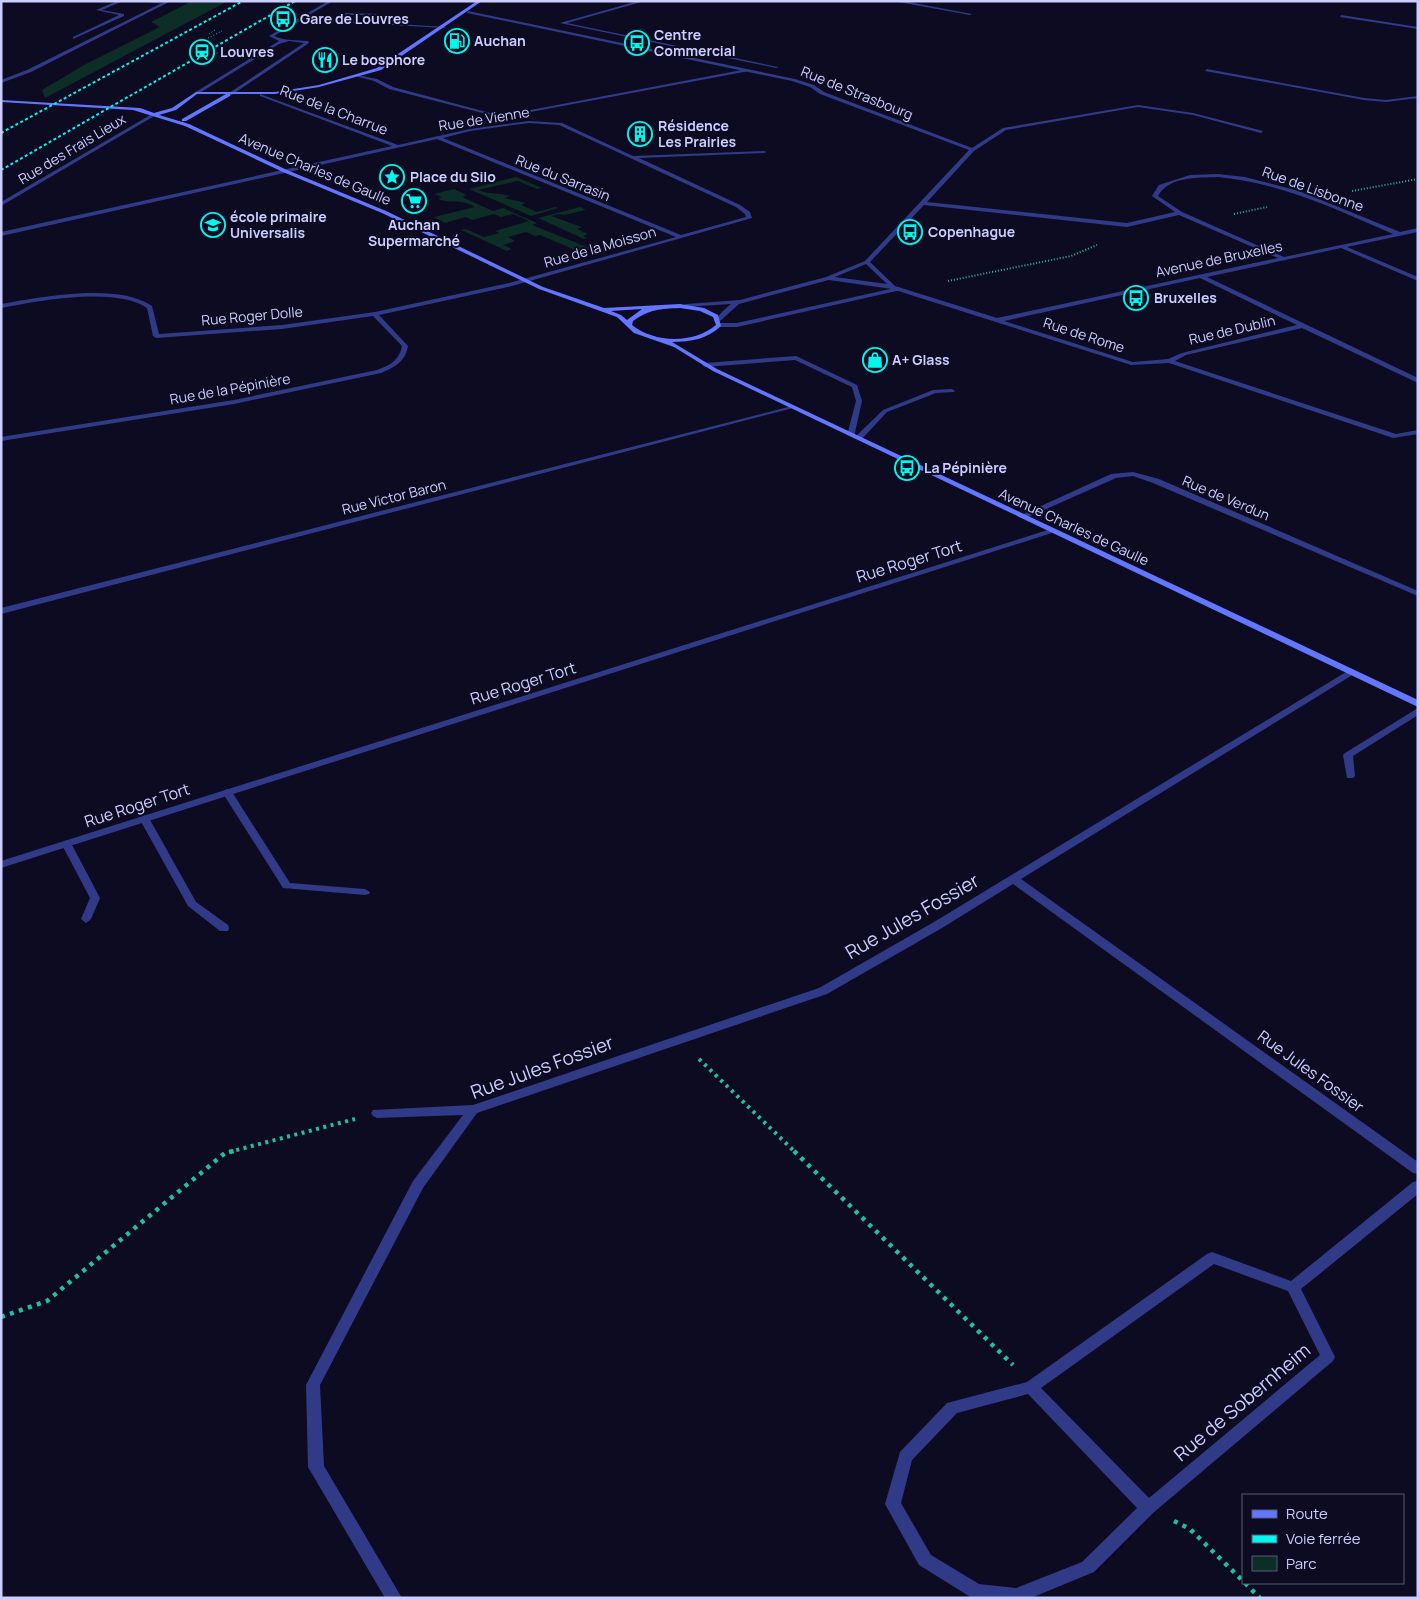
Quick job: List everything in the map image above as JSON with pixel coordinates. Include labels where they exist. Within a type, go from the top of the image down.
[{"type":"street","points":[[74,38],[123,15],[98,10],[121,1]]},
{"type":"street","points":[[141,1],[167,2]]},
{"type":"street","points":[[135,110],[163,118],[185,121],[308,42],[282,41],[271,36],[331,1]]},
{"type":"street","points":[[196,93],[262,95],[305,89],[357,76],[388,64],[468,12],[480,1]]},
{"type":"street","points":[[643,1],[562,23],[776,67]]},
{"type":"street","points":[[895,1],[970,14]]},
{"type":"street","points":[[1,82],[29,71],[167,2]]},
{"type":"street","name":"Rue de Strasbourg","points":[[468,12],[747,70],[812,86],[822,94],[972,150]]},
{"type":"street","points":[[345,14],[380,16]]},
{"type":"street","points":[[1341,16],[1418,28]]},
{"type":"street","points":[[299,19],[444,27]]},
{"type":"street","points":[[154,115],[167,111],[282,41]]},
{"type":"street","points":[[357,76],[375,80],[391,88],[494,116],[504,116],[747,70]]},
{"type":"street","points":[[1206,70],[1386,101],[1418,97]]},
{"type":"street","name":"Rue de la Charrue","points":[[262,95],[397,146]]},
{"type":"street","points":[[1,101],[167,111],[185,121]]},
{"type":"street","points":[[686,306],[740,302],[828,278],[867,262],[972,150],[1005,129],[1138,106],[1193,114],[1261,132]]},
{"type":"street","name":"Rue des Frais Lieux","points":[[1,204],[154,115]]},
{"type":"street","points":[[163,118],[185,121]]},
{"type":"street","name":"Avenue Charles de Gaulle","points":[[185,121],[284,171],[384,212],[526,281],[619,316],[640,334],[694,350],[705,365],[1418,704]]},
{"type":"street","name":"Rue de Vienne","points":[[1,234],[470,130],[529,122],[553,122],[748,213],[749,218],[681,238]]},
{"type":"street","name":"Rue du Sarrasin","points":[[437,137],[681,238]]},
{"type":"street","points":[[631,157],[764,152]]},
{"type":"street","name":"Rue de Lisbonne","points":[[1282,258],[1180,213],[1155,196],[1161,186],[1188,176],[1223,176],[1257,179],[1291,190],[1399,234]]},
{"type":"street","points":[[924,203],[1127,225],[1180,213]]},
{"type":"street","name":"Avenue de Bruxelles","points":[[997,320],[1418,230]]},
{"type":"street","name":"Rue de la Moisson","points":[[526,281],[681,238]]},
{"type":"street","points":[[1340,246],[1418,279]]},
{"type":"street","points":[[867,262],[896,288]]},
{"type":"street","points":[[1200,276],[1418,382]]},
{"type":"street","name":"Rue de Rome","points":[[828,278],[896,288],[1133,364],[1169,361],[1396,436],[1418,432]]},
{"type":"street","name":"Rue Roger Dolle","points":[[1,306],[67,294],[89,294],[136,300],[150,308],[156,336],[282,327],[375,314],[526,281]]},
{"type":"street","points":[[719,323],[737,325],[896,288]]},
{"type":"street","points":[[694,350],[719,323],[724,313],[740,302]]},
{"type":"street","name":"Avenue Charles de Gaulle","points":[[598,308],[686,306],[710,312],[719,323]]},
{"type":"street","points":[[632,328],[629,325],[630,320],[635,315],[654,308]]},
{"type":"street","name":"Rue de la Pépinière","points":[[1,439],[234,402],[379,372],[395,365],[404,355],[405,346],[375,314]]},
{"type":"street","name":"Rue de Dublin","points":[[1169,361],[1184,354],[1302,326]]},
{"type":"street","points":[[656,338],[690,339],[710,333]]},
{"type":"street","points":[[705,365],[796,358],[856,386],[859,400],[855,436]]},
{"type":"street","points":[[855,436],[885,411],[936,391],[952,391]]},
{"type":"street","name":"Rue Victor Baron","points":[[1,611],[794,407]]},
{"type":"street","name":"Rue de Verdun","points":[[1023,516],[1114,476],[1133,474],[1156,481],[1418,594]]},
{"type":"street","name":"Rue Roger Tort","points":[[1,865],[144,818],[1054,531]]},
{"type":"street","name":"Rue Jules Fossier","points":[[394,1598],[316,1467],[313,1385],[418,1185],[473,1110],[823,991],[1014,879],[1351,672]]},
{"type":"street","points":[[1350,776],[1348,755],[1418,711]]},
{"type":"street","points":[[227,792],[287,886],[365,892]]},
{"type":"street","points":[[144,818],[192,904],[224,928]]},
{"type":"street","points":[[66,843],[95,898],[86,919]]},
{"type":"street","name":"Rue Jules Fossier","points":[[1014,879],[1418,1169]]},
{"type":"street","points":[[377,1113],[473,1110]]},
{"type":"street","points":[[1293,1287],[1418,1186]]},
{"type":"street","name":"Rue de Sobernheim","points":[[1212,1258],[1293,1287],[1328,1357],[1148,1508],[1088,1567],[1016,1596],[977,1592],[925,1560],[893,1504],[905,1457],[952,1408],[1031,1387],[1212,1258]]},
{"type":"street","points":[[1031,1387],[1148,1508]]},
{"type":"path","points":[[209,34],[215,30]]},
{"type":"path","points":[[208,38],[222,31]]},
{"type":"path","points":[[201,62],[219,52]]},
{"type":"path","points":[[679,1039],[1001,1350],[1031,1387]]},
{"type":"path","points":[[1,1316],[47,1301],[225,1153],[377,1113]]},
{"type":"path","points":[[1148,1508],[1190,1529],[1242,1580]]},
{"type":"path","points":[[1246,1584],[1260,1598]]},
{"type":"green space","points":[[192,1],[228,1],[45,98],[42,90],[84,65],[160,27],[151,22]]},
{"type":"green space","points":[[516,177],[542,188],[537,189],[518,181],[478,190],[510,196],[505,198],[526,203],[521,205],[537,212],[555,207],[558,208],[531,216],[469,189]]},
{"type":"green space","points":[[454,189],[467,195],[462,197],[493,211],[503,208],[537,223],[532,225],[592,249],[573,249],[540,235],[535,236],[526,232],[508,237],[515,241],[503,245],[512,249],[507,251],[461,230],[466,229],[484,237],[499,233],[495,231],[529,221],[513,214],[501,217],[494,214],[472,220],[466,217],[445,223],[434,217],[475,207],[464,202],[443,201],[438,199],[442,197],[434,194]]},
{"type":"green space","points":[[580,207],[586,210],[551,216],[582,227],[577,229],[588,234],[583,236],[587,238],[584,239],[538,218]]},
{"type":"railway","points":[[1,133],[243,1]]},
{"type":"railway","points":[[1,170],[295,1]]},
{"type":"place","name":"Gare de Louvres","points":[[283,19]]},
{"type":"place","name":"Auchan","points":[[457,41]]},
{"type":"place","name":"Centre Commercial","points":[[637,43]]},
{"type":"place","name":"Louvres","points":[[202,52]]},
{"type":"place","name":"Le bosphore","points":[[325,60]]},
{"type":"place","name":"Résidence Les Prairies","points":[[640,134]]},
{"type":"place","name":"Place du Silo","points":[[392,177]]},
{"type":"place","name":"Auchan Supermarché","points":[[414,201]]},
{"type":"place","name":"école primaire Universalis","points":[[213,225]]},
{"type":"place","name":"Copenhague","points":[[910,232]]},
{"type":"place","name":"Bruxelles","points":[[1136,298]]},
{"type":"place","name":"A+ Glass","points":[[875,360]]},
{"type":"place","name":"La Pépinière","points":[[907,468]]}]
